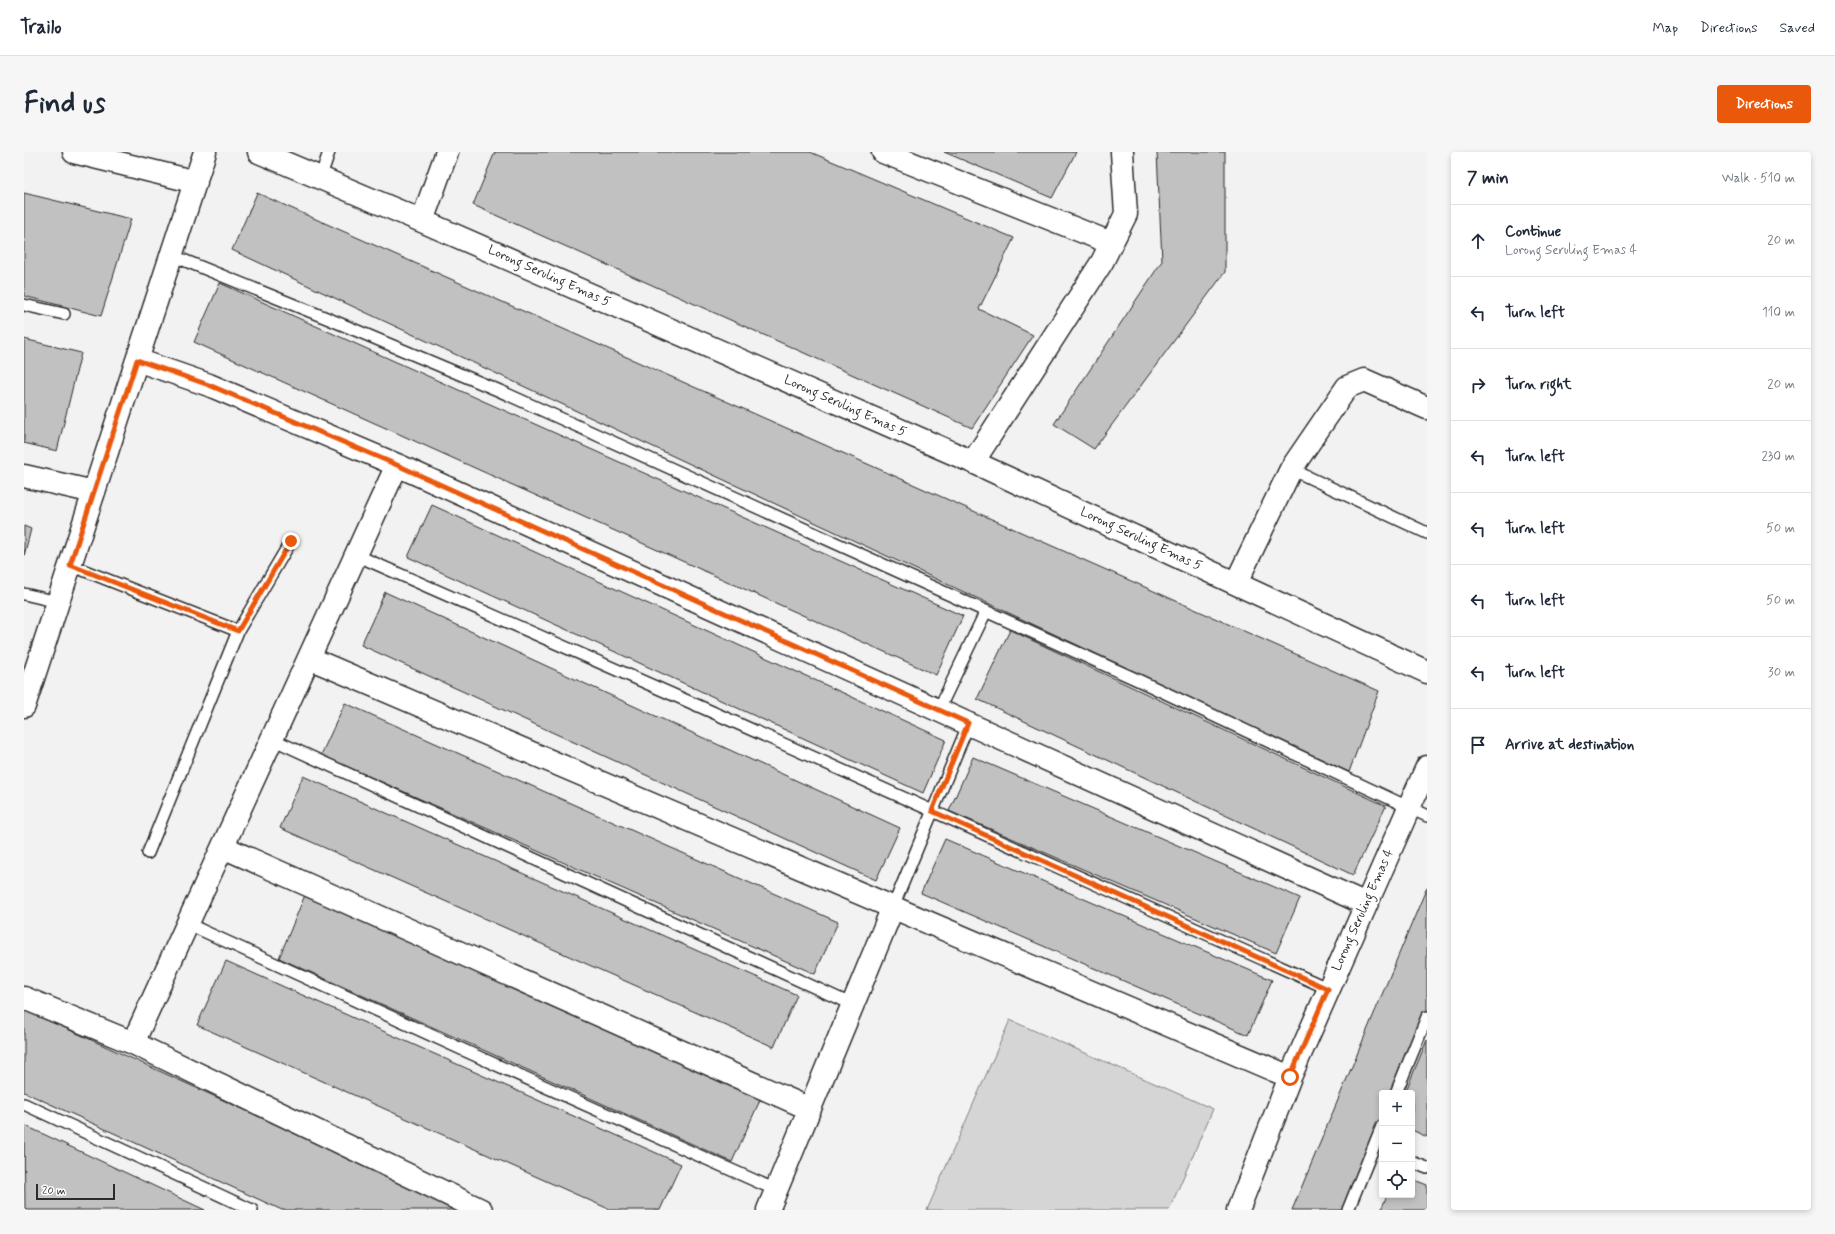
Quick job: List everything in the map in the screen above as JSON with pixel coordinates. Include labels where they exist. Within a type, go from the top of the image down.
[{"type":"street","points":[[74,152],[196,182]]},
{"type":"street","points":[[24,706],[205,152]]},
{"type":"street","name":"Lorong Seruling Emas 5","points":[[259,152],[422,221],[974,462],[1427,672]]},
{"type":"street","points":[[422,221],[447,152]]},
{"type":"street","points":[[883,152],[1112,243]]},
{"type":"street","points":[[974,462],[1097,269],[1126,214],[1122,152]]},
{"type":"street","points":[[137,360],[209,385],[397,465],[939,709],[1366,904]]},
{"type":"street","points":[[1236,583],[1291,469],[1347,387],[1364,380],[1427,408]]},
{"type":"street","points":[[133,1043],[397,465]]},
{"type":"street","points":[[24,476],[94,492]]},
{"type":"street","points":[[309,658],[1290,1077]]},
{"type":"street","name":"Lorong Seruling Emas 4","points":[[1238,1210],[1290,1077],[1366,904],[1418,812],[1427,767]]},
{"type":"street","points":[[223,847],[810,1109]]},
{"type":"street","points":[[768,1210],[893,907]]},
{"type":"street","points":[[24,998],[133,1043],[482,1210]]},
{"type":"lane","points":[[320,179],[329,152]]},
{"type":"lane","points":[[171,255],[329,319],[500,391],[1147,684],[1418,812]]},
{"type":"lane","points":[[24,305],[64,314]]},
{"type":"lane","points":[[1291,469],[1427,533]]},
{"type":"lane","points":[[148,852],[238,631],[291,541]]},
{"type":"lane","points":[[356,555],[1328,989]]},
{"type":"lane","points":[[70,565],[238,631]]},
{"type":"lane","points":[[24,594],[58,602]]},
{"type":"lane","points":[[939,709],[986,611]]},
{"type":"lane","points":[[893,907],[968,723]]},
{"type":"lane","points":[[272,739],[853,1004]]},
{"type":"lane","points":[[188,924],[481,1058],[776,1190]]},
{"type":"lane","points":[[1397,1090],[1427,1017]]},
{"type":"lane","points":[[24,1104],[252,1210]]},
{"type":"lane","points":[[1348,1210],[1378,1147]]},
{"type":"lane","points":[[1415,1163],[1427,1168]]},
{"type":"shaded area","points":[[1010,1020],[1213,1109],[1169,1210],[927,1210]]},
{"type":"building","points":[[495,152],[810,152],[1014,238],[979,309],[1033,335],[972,428],[473,205]]},
{"type":"building","points":[[944,152],[1076,152],[1052,198]]},
{"type":"building","points":[[1157,152],[1225,152],[1225,272],[1094,449],[1054,424],[1162,261]]},
{"type":"building","points":[[24,193],[131,219],[101,316],[24,296]]},
{"type":"building","points":[[257,193],[1379,691],[1349,772],[232,250]]},
{"type":"building","points":[[220,283],[963,616],[936,675],[194,342]]},
{"type":"building","points":[[24,339],[81,353],[57,451],[24,443]]},
{"type":"building","points":[[432,505],[946,740],[923,793],[408,557]]},
{"type":"building","points":[[24,526],[31,529],[24,556]]},
{"type":"building","points":[[385,592],[900,828],[876,880],[361,645]]},
{"type":"building","points":[[1010,630],[1386,806],[1353,875],[977,699]]},
{"type":"building","points":[[345,703],[838,922],[815,974],[321,755]]},
{"type":"building","points":[[973,757],[1300,898],[1276,953],[949,811]]},
{"type":"building","points":[[303,776],[797,995],[774,1047],[280,828]]},
{"type":"building","points":[[945,839],[1272,980],[1248,1035],[921,893]]},
{"type":"building","points":[[1427,887],[1427,1014],[1395,1090],[1379,1090],[1379,1129],[1345,1210],[1292,1210]]},
{"type":"building","points":[[305,895],[761,1098],[732,1162],[279,958]]},
{"type":"building","points":[[226,961],[681,1164],[660,1210],[611,1210],[197,1025]]},
{"type":"building","points":[[24,1010],[463,1210],[282,1210],[24,1092]]},
{"type":"building","points":[[1427,1040],[1427,1137],[1415,1131],[1415,1090],[1406,1090]]},
{"type":"building","points":[[24,1125],[205,1210],[25,1210]]},
{"type":"building","points":[[1415,1180],[1427,1185],[1427,1210],[1381,1210],[1386,1198],[1415,1198]]},
{"type":"route","points":[[291,541],[238,631],[70,565],[137,360],[209,385],[397,465],[968,723],[932,811],[1328,989],[1290,1077]]}]
